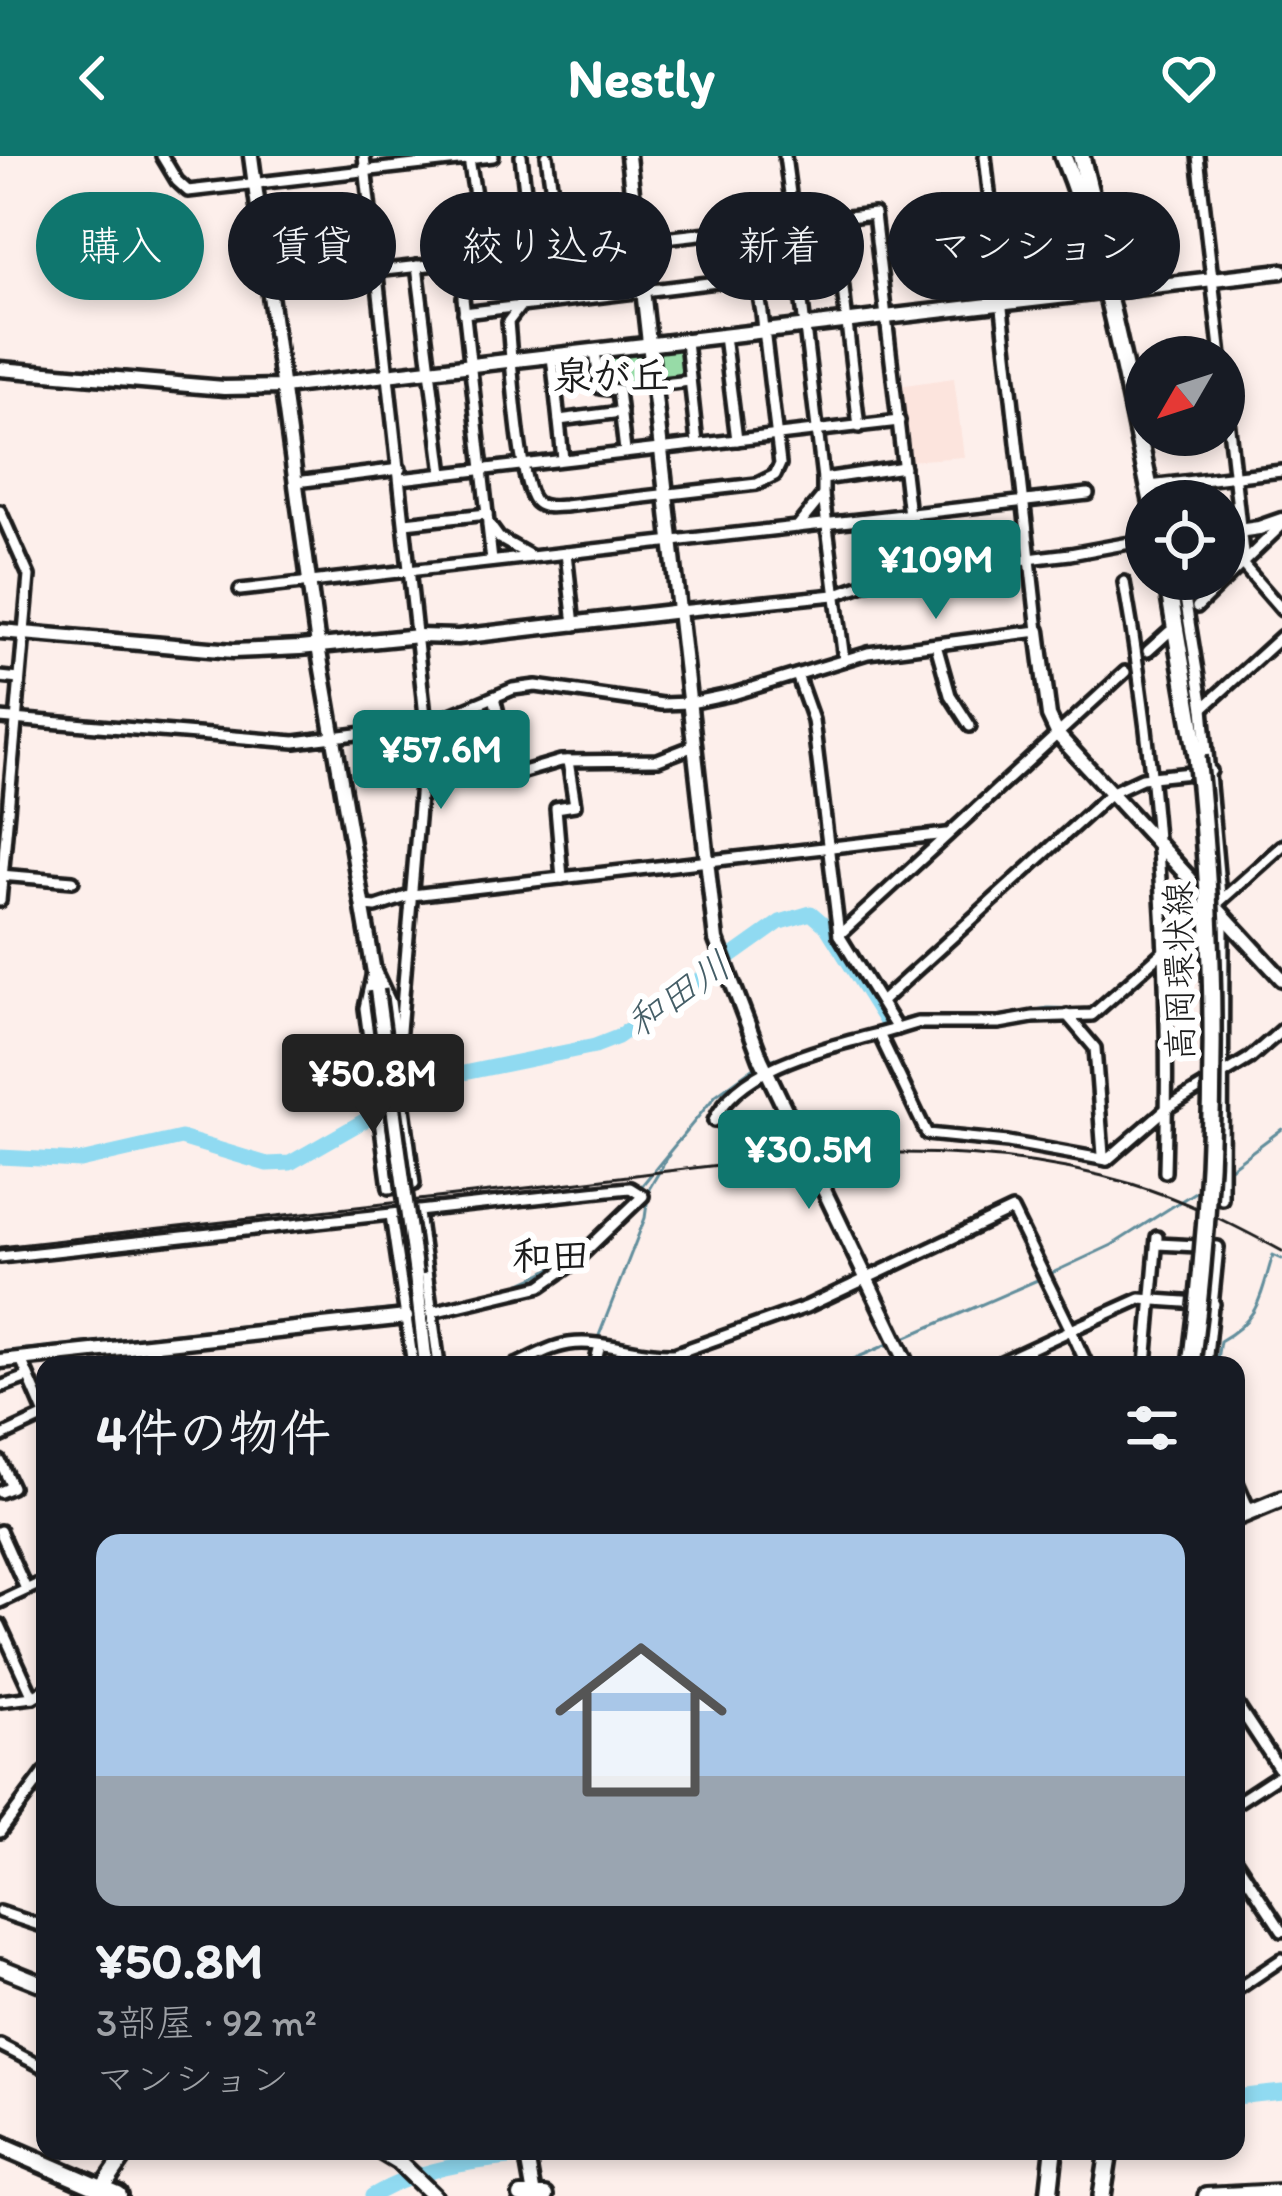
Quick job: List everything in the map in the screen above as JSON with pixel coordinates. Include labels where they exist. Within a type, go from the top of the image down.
[{"type":"highway","points":[[0,2145],[105,2194]]},
{"type":"main road","points":[[1063,156],[1078,192]]},
{"type":"main road","points":[[1081,156],[1089,192]]},
{"type":"main road","points":[[1112,300],[1150,480]]},
{"type":"main road","name":"高岡環状線","points":[[1177,600],[1204,761],[1215,880],[1213,1230],[1199,1356]]},
{"type":"main road","points":[[1245,1514],[1282,1499]]},
{"type":"main road","points":[[0,1967],[36,1981]]},
{"type":"main road","points":[[105,2194],[123,2160]]},
{"type":"main road","points":[[395,2160],[434,2196]]},
{"type":"main road","points":[[1049,2196],[1053,2160]]},
{"type":"main road","points":[[1102,2196],[1108,2160]]},
{"type":"main road","points":[[1205,2196],[1276,2193]]},
{"type":"street","points":[[162,156],[188,191],[493,156]]},
{"type":"street","points":[[251,156],[318,646],[374,968],[425,1356]]},
{"type":"street","points":[[364,156],[367,192]]},
{"type":"street","points":[[521,156],[525,192]]},
{"type":"street","points":[[547,156],[552,192]]},
{"type":"street","points":[[628,156],[632,192]]},
{"type":"street","points":[[785,156],[790,192]]},
{"type":"street","points":[[985,156],[1049,716],[1058,735],[1218,901],[1282,979]]},
{"type":"street","points":[[1198,156],[1219,336]]},
{"type":"street","points":[[469,159],[474,192]]},
{"type":"street","points":[[864,215],[874,214],[909,515]]},
{"type":"street","points":[[417,266],[442,474]]},
{"type":"street","points":[[396,269],[420,266]]},
{"type":"street","points":[[1180,282],[1282,271]]},
{"type":"street","points":[[521,305],[508,322],[522,464],[528,494],[544,507],[766,482],[780,464],[759,296],[747,281],[672,288]]},
{"type":"street","points":[[379,300],[425,725],[398,1054]]},
{"type":"street","points":[[463,300],[493,561]]},
{"type":"street","points":[[464,313],[565,300]]},
{"type":"street","points":[[644,300],[719,950],[764,1065],[903,1356]]},
{"type":"street","points":[[802,300],[844,660]]},
{"type":"street","points":[[845,300],[859,427]]},
{"type":"street","points":[[0,369],[224,388],[283,387],[1035,300]]},
{"type":"street","points":[[724,336],[737,440]]},
{"type":"street","points":[[686,341],[697,443]]},
{"type":"street","points":[[595,352],[599,388],[618,390],[625,451]]},
{"type":"street","points":[[552,356],[563,459]]},
{"type":"street","points":[[655,385],[690,381]]},
{"type":"street","points":[[559,420],[620,412]]},
{"type":"street","points":[[296,482],[482,470],[899,421]]},
{"type":"street","points":[[1232,456],[1234,480]]},
{"type":"street","points":[[823,478],[904,467]]},
{"type":"street","points":[[1215,480],[1282,471]]},
{"type":"street","points":[[797,527],[823,494]]},
{"type":"street","points":[[240,590],[1088,494]]},
{"type":"street","points":[[0,511],[29,576],[0,901]]},
{"type":"street","points":[[406,523],[487,518]]},
{"type":"street","points":[[487,518],[513,550],[534,557]]},
{"type":"street","points":[[1245,530],[1282,522]]},
{"type":"street","points":[[1245,561],[1282,522]]},
{"type":"street","points":[[0,631],[191,650],[458,637],[834,596],[887,576],[1125,543]]},
{"type":"street","points":[[566,553],[574,625]]},
{"type":"street","points":[[1245,565],[1282,610]]},
{"type":"street","points":[[1124,582],[1142,679],[1159,843],[1165,952],[1165,1172]]},
{"type":"street","points":[[1179,600],[1203,708],[1218,901]]},
{"type":"street","points":[[1197,607],[1204,600]]},
{"type":"street","points":[[0,718],[295,742],[425,725],[536,686],[662,704],[690,703],[844,660],[1038,632]]},
{"type":"street","points":[[1148,651],[1169,632]]},
{"type":"street","points":[[1203,708],[1282,636]]},
{"type":"street","points":[[936,645],[950,694],[970,726]]},
{"type":"street","points":[[838,935],[1125,673]]},
{"type":"street","points":[[797,675],[813,720],[838,935],[894,1024]]},
{"type":"street","points":[[0,677],[20,680]]},
{"type":"street","points":[[494,697],[513,775],[568,761],[658,760],[694,746]]},
{"type":"street","points":[[562,878],[556,808],[575,805],[568,761]]},
{"type":"street","points":[[882,1001],[1112,792],[1204,761]]},
{"type":"street","points":[[364,906],[376,907],[412,895],[946,834]]},
{"type":"street","points":[[713,1120],[764,1065],[879,1034],[894,1024],[999,1023],[1092,1015],[1282,846]]},
{"type":"street","points":[[2,875],[73,880]]},
{"type":"street","points":[[1222,1199],[1223,920]]},
{"type":"street","points":[[374,968],[390,1002],[414,1184],[389,1188],[365,1008],[374,968]]},
{"type":"street","points":[[1066,1015],[1095,1048],[1107,1160]]},
{"type":"street","points":[[1107,1160],[1167,1108],[1250,1058],[1282,1030]]},
{"type":"street","points":[[879,1034],[927,1134],[1008,1142],[1107,1160]]},
{"type":"street","points":[[0,1257],[635,1191],[609,1232],[541,1286],[431,1307]]},
{"type":"street","points":[[535,1356],[575,1342],[674,1354],[806,1307],[1012,1210],[1083,1356]]},
{"type":"street","points":[[418,1213],[438,1356]]},
{"type":"street","points":[[391,1215],[412,1356]]},
{"type":"street","points":[[1147,1356],[1157,1241],[1218,1247],[1214,1304],[1200,1356]]},
{"type":"street","points":[[399,1272],[426,1268]]},
{"type":"street","points":[[1014,1356],[1140,1298],[1214,1304]]},
{"type":"street","points":[[40,1356],[405,1311]]},
{"type":"street","points":[[151,1345],[154,1356]]},
{"type":"street","points":[[597,1356],[600,1345]]},
{"type":"street","points":[[0,1361],[36,1356]]},
{"type":"street","points":[[20,1358],[36,1396]]},
{"type":"street","points":[[0,1387],[27,1378]]},
{"type":"street","points":[[0,1437],[36,1419]]},
{"type":"street","points":[[0,1461],[12,1486],[0,1492]]},
{"type":"street","points":[[0,1531],[26,1589]]},
{"type":"street","points":[[0,1601],[36,1585]]},
{"type":"street","points":[[0,1625],[33,1696]]},
{"type":"street","points":[[0,1701],[36,1694]]},
{"type":"street","points":[[1245,1717],[1282,1773],[1245,1797]]},
{"type":"street","points":[[0,1832],[36,1784]]},
{"type":"street","points":[[1245,1875],[1282,1931]]},
{"type":"street","points":[[0,1912],[36,1924]]},
{"type":"street","points":[[1245,1984],[1282,1959]]},
{"type":"street","points":[[0,2045],[36,2063]]},
{"type":"street","points":[[528,2160],[533,2193]]},
{"type":"shaded area","points":[[954,378],[964,457],[907,461],[898,386]]},
{"type":"green space","points":[[680,348],[686,376],[658,382],[657,351]]},
{"type":"green space","points":[[639,352],[644,356],[647,380],[604,388],[600,358]]},
{"type":"waterway","points":[[1221,893],[1282,837]]},
{"type":"waterway","points":[[1167,941],[1200,911]]},
{"type":"waterway","name":"和田川","points":[[0,1157],[80,1161],[181,1138],[267,1164],[290,1163],[439,1078],[595,1046],[618,1037],[780,922],[811,913],[826,926],[888,1025]]},
{"type":"waterway","points":[[1146,961],[1160,947]]},
{"type":"waterway","points":[[850,1037],[912,1017],[991,1017],[1099,1004]]},
{"type":"waterway","points":[[769,1060],[806,1050]]},
{"type":"waterway","points":[[639,1189],[716,1095],[760,1063]]},
{"type":"waterway","points":[[1226,1171],[1282,1129]]},
{"type":"waterway","points":[[598,1338],[645,1218],[649,1189],[669,1155]]},
{"type":"waterway","points":[[1050,1274],[1112,1245],[1203,1187]]},
{"type":"waterway","points":[[431,1305],[522,1283],[561,1262],[600,1231]]},
{"type":"waterway","points":[[1218,1356],[1220,1341],[1257,1306],[1273,1255],[1282,1259]]},
{"type":"waterway","points":[[902,1339],[1042,1278]]},
{"type":"waterway","points":[[0,1352],[416,1307]]},
{"type":"waterway","points":[[861,1356],[893,1342]]},
{"type":"waterway","points":[[592,1356],[594,1349]]},
{"type":"waterway","points":[[0,1708],[33,1701]]},
{"type":"waterway","points":[[1245,2096],[1282,2092]]},
{"type":"waterway","points":[[372,2196],[422,2174],[493,2160]]},
{"type":"railway","points":[[0,1247],[754,1161],[906,1153],[1057,1166],[1132,1184],[1209,1214],[1282,1251]]},
{"type":"district","name":"泉が丘","points":[[611,375]]},
{"type":"district","name":"和田","points":[[551,1255]]}]
